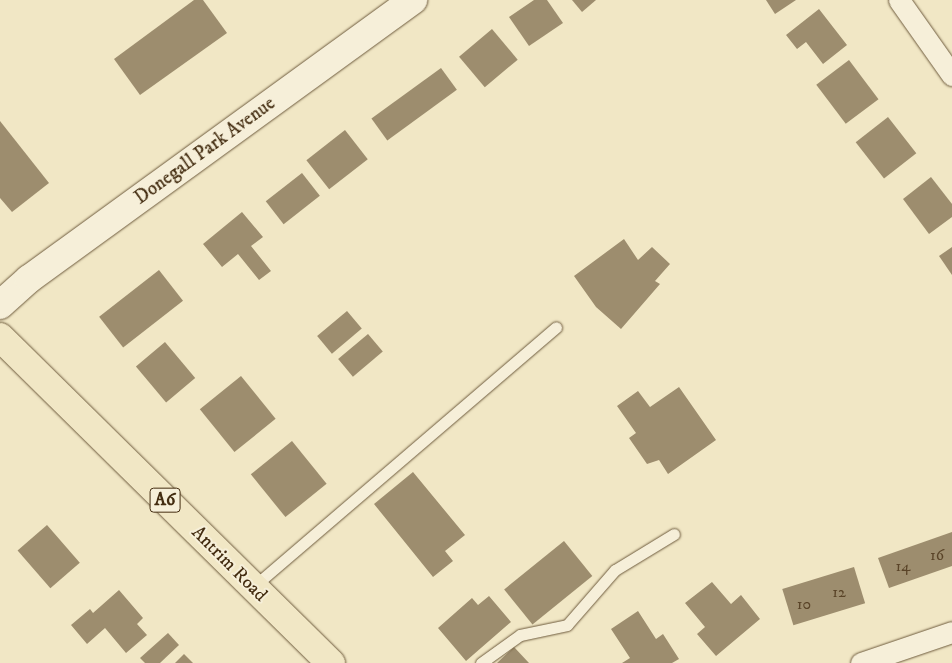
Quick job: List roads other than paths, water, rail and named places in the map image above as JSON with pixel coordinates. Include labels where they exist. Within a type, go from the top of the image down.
[{"type":"main road","name":"Antrim Road","points":[[0,337],[326,661]]},
{"type":"street","name":"Donegall Park Avenue","points":[[0,305],[28,279],[413,0]]},
{"type":"street","points":[[899,0],[952,75]]},
{"type":"street","points":[[861,663],[952,632]]},
{"type":"lane","points":[[253,587],[556,328]]},
{"type":"lane","points":[[481,663],[520,635],[567,625],[615,570],[674,534]]}]
